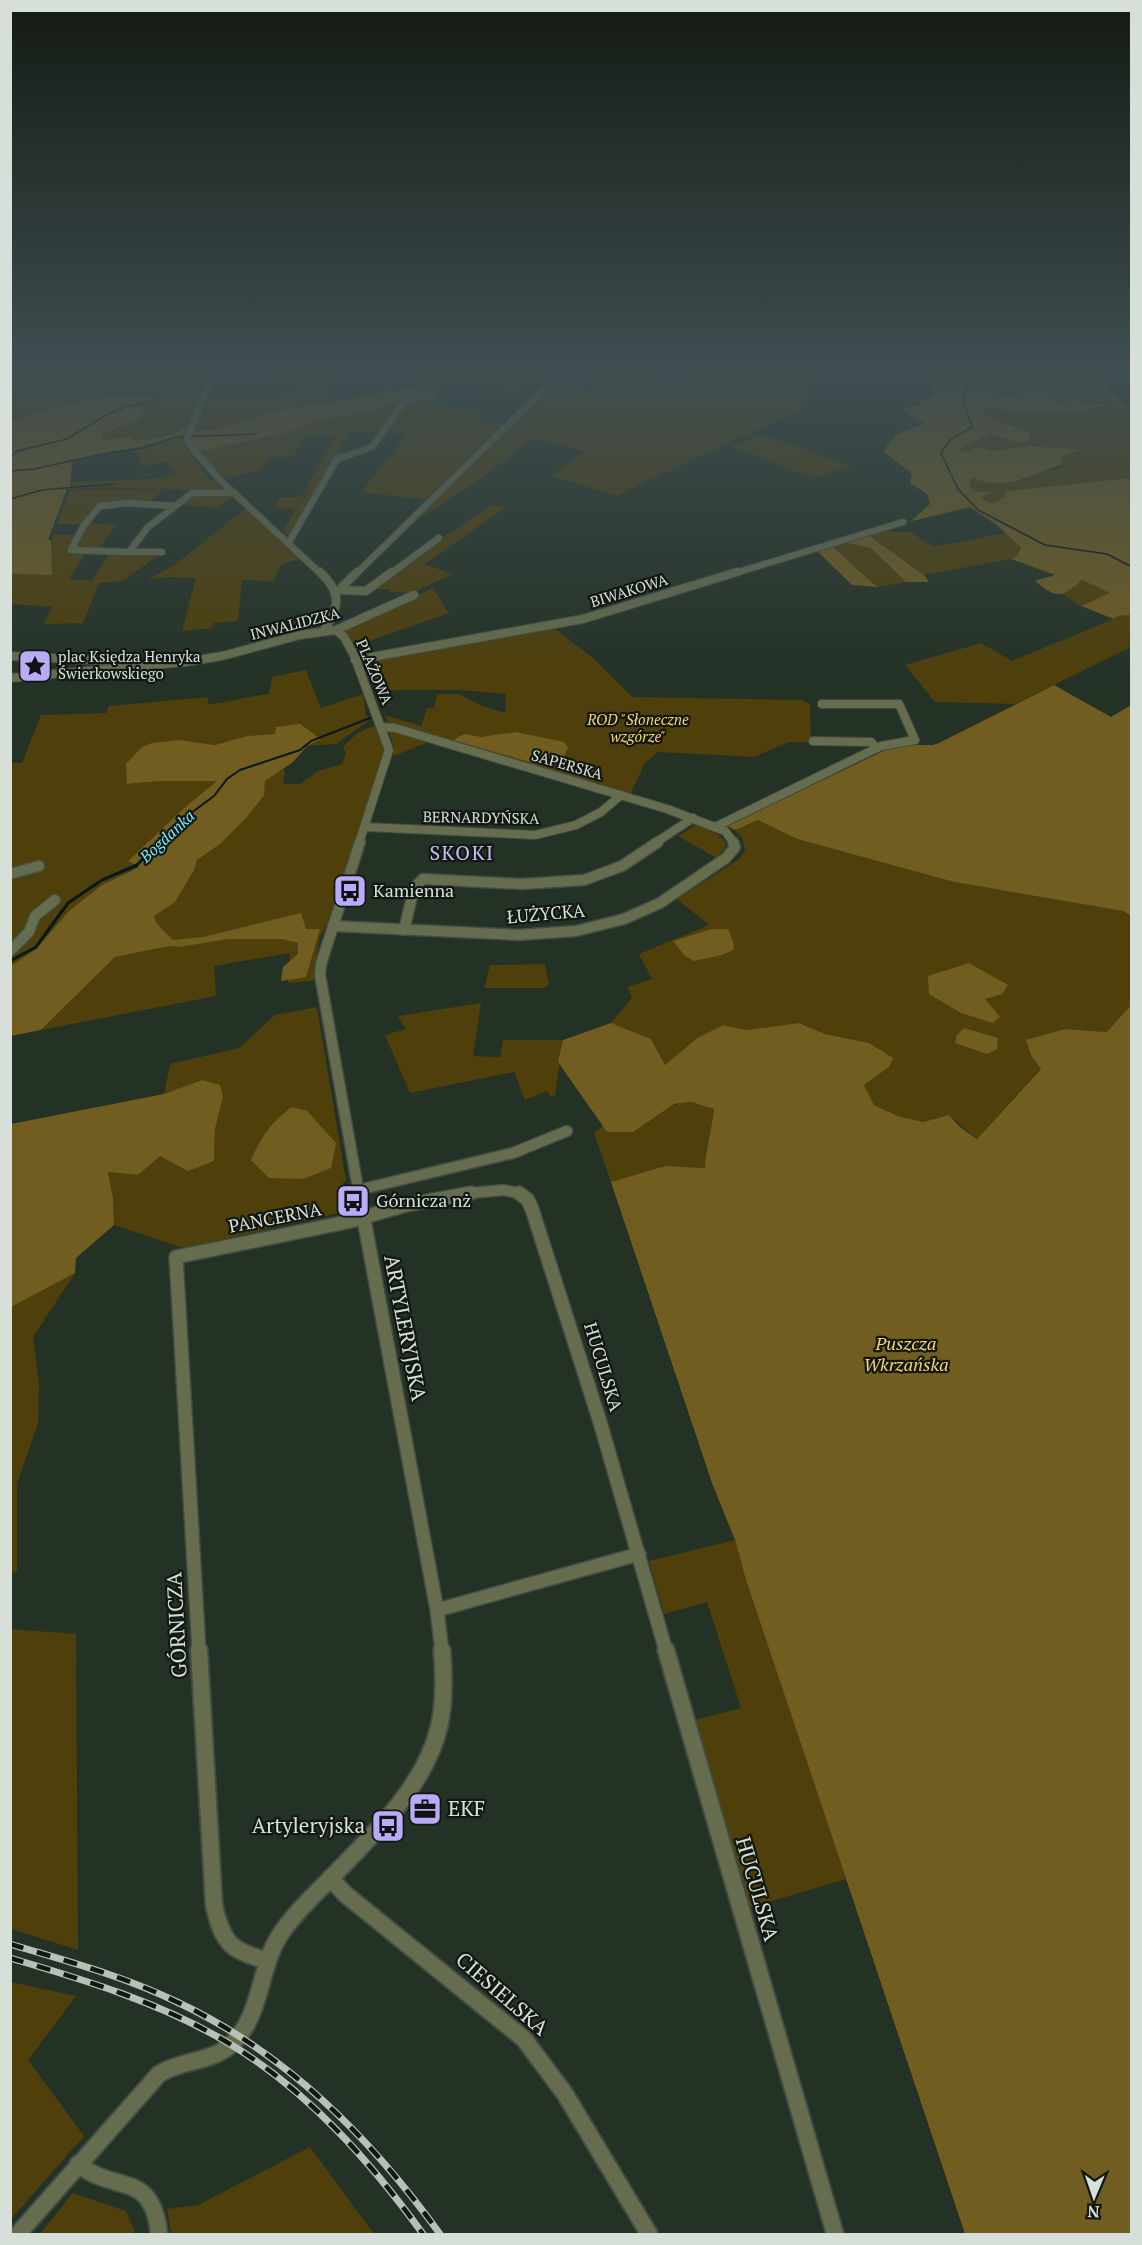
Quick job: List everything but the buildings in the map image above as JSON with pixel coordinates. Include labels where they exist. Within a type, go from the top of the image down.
[{"type":"street","points":[[209,471],[289,542],[338,592],[366,591],[439,538]]},
{"type":"street","points":[[289,542],[330,471]]},
{"type":"street","points":[[324,630],[336,610],[338,592],[461,471]]},
{"type":"street","points":[[129,552],[147,528],[192,493],[235,494]]},
{"type":"street","points":[[162,552],[71,550],[84,525],[100,506],[128,503],[175,506]]},
{"type":"street","name":"BIWAKOWA","points":[[356,660],[571,622],[903,522]]},
{"type":"street","name":"INWALIDZKA","points":[[10,656],[132,664],[177,663],[222,656],[324,630],[336,630],[414,595]]},
{"type":"street","name":"PLAŻOWA","points":[[336,630],[345,638],[356,660],[382,728]]},
{"type":"street","points":[[63,673],[67,659]]},
{"type":"street","name":"INWALIDZKA","points":[[10,678],[132,664]]},
{"type":"street","points":[[716,827],[877,748],[915,740],[900,704],[822,704]]},
{"type":"street","points":[[363,1216],[320,975],[333,926],[389,752],[382,728]]},
{"type":"street","name":"SAPERSKA","points":[[382,728],[395,728],[693,818],[728,834],[735,845]]},
{"type":"street","points":[[813,741],[871,742],[877,748]]},
{"type":"street","name":"BERNARDYŃSKA","points":[[366,827],[535,835],[576,825],[601,812],[621,795]]},
{"type":"street","points":[[404,930],[414,888],[423,879],[522,884],[584,880],[622,866],[693,818]]},
{"type":"street","name":"ŁUŻYCKA","points":[[333,926],[535,935],[576,931],[643,911],[667,899],[726,858],[734,850],[735,845]]},
{"type":"street","points":[[10,874],[39,866]]},
{"type":"street","points":[[10,951],[29,932],[35,916],[55,900]]},
{"type":"street","points":[[358,1190],[513,1153],[567,1131]]},
{"type":"street","name":"PANCERNA","points":[[176,1257],[488,1191],[511,1190],[522,1194]]},
{"type":"street","name":"HUCULSKA","points":[[522,1194],[527,1199],[533,1213],[564,1305],[639,1554],[835,2235]]},
{"type":"street","name":"ARTYLERYJSKA","points":[[18,2235],[159,2074],[176,2064],[215,2056],[236,2040],[251,2016],[267,1960],[284,1930],[404,1796],[433,1748],[440,1723],[443,1690],[437,1610],[363,1216]]},
{"type":"street","name":"GÓRNICZA","points":[[176,1257],[214,1905],[219,1923],[231,1947],[240,1955],[267,1960]]},
{"type":"street","points":[[437,1610],[639,1554]]},
{"type":"street","name":"CIESIELSKA","points":[[330,1878],[345,1894],[524,2039],[566,2094],[649,2235]]},
{"type":"street","points":[[78,2164],[97,2177],[146,2195],[155,2208],[159,2235]]},
{"type":"green space","points":[[11,471],[71,471],[70,489],[67,489],[48,540],[51,540],[52,575],[11,574]]},
{"type":"green space","points":[[175,471],[203,471],[228,492],[107,487],[70,489],[71,482],[153,479],[177,474]]},
{"type":"green space","points":[[215,471],[258,471],[223,479]]},
{"type":"green space","points":[[316,471],[328,471],[289,537],[283,531],[295,509],[273,508],[280,497],[302,497]]},
{"type":"green space","points":[[378,471],[457,471],[427,500],[361,492]]},
{"type":"green space","points":[[463,471],[491,471],[472,485],[403,529]]},
{"type":"green space","points":[[558,471],[670,471],[616,496],[551,476]]},
{"type":"green space","points":[[793,471],[836,471],[812,478]]},
{"type":"green space","points":[[908,471],[1044,471],[1007,483],[984,482],[973,477],[969,482],[973,491],[992,492],[981,498],[993,504],[1004,497],[1006,491],[1131,478],[1131,615],[1117,616],[1114,619],[1081,606],[1110,593],[1082,580],[1063,593],[1048,591],[1035,581],[1055,575],[1011,559],[1017,556],[1021,548],[997,525],[970,507],[904,523],[911,521],[930,504],[927,494],[910,483],[912,474]]},
{"type":"green space","points":[[1047,471],[1131,471],[1131,478],[1006,491],[1004,497],[993,504],[981,497],[991,492],[973,491],[969,482],[973,477],[999,483],[1022,480]]},
{"type":"green space","points":[[163,490],[150,502],[111,502],[103,504],[80,524],[57,524],[70,491]]},
{"type":"green space","points":[[195,494],[234,496],[218,508],[181,505]]},
{"type":"green space","points":[[491,505],[506,507],[425,564],[452,574],[412,593],[375,589],[423,551]]},
{"type":"green space","points":[[247,507],[302,559],[281,564],[274,581],[242,580],[238,621],[213,623],[212,628],[182,631],[196,578],[168,577],[147,580],[176,564]]},
{"type":"green space","points":[[88,523],[116,525],[98,550],[88,549],[69,580],[92,580],[109,554],[160,554],[123,581],[99,583],[83,623],[44,624],[52,607],[11,604],[10,574],[52,575],[53,535],[82,535]]},
{"type":"green space","points":[[884,531],[911,532],[926,543],[937,546],[1006,533],[1021,548],[1017,556],[1011,559],[924,575],[868,535]]},
{"type":"green space","points":[[868,535],[924,575],[929,582],[906,582],[871,548],[847,543]]},
{"type":"green space","points":[[847,543],[871,548],[906,582],[877,587],[833,547]]},
{"type":"green space","points":[[833,547],[877,587],[852,585],[818,552]]},
{"type":"green space","points":[[1082,580],[1111,593],[1081,606],[1062,594]]},
{"type":"green space","points":[[433,588],[449,613],[354,646],[345,629]]},
{"type":"green space","points":[[1131,615],[1131,647],[1015,704],[935,702],[905,665],[981,643],[1012,661],[1117,616]]},
{"type":"green space","name":"ROD \"Słoneczne wzgórze\"","points":[[554,628],[594,659],[632,697],[801,700],[810,704],[811,742],[789,742],[754,757],[658,752],[645,763],[630,795],[388,722],[385,715],[421,726],[427,708],[434,708],[437,694],[459,694],[480,705],[505,713],[506,694],[459,690],[376,690],[364,661]]},
{"type":"green space","points":[[306,670],[321,708],[363,694],[366,715],[371,719],[336,744],[307,746],[321,739],[275,734],[247,736],[215,745],[180,740],[127,784],[160,781],[218,781],[184,808],[128,861],[139,866],[102,885],[36,949],[11,966],[11,763],[22,763],[41,715],[106,713],[109,706],[208,697],[208,704],[223,702],[269,694],[272,677]]},
{"type":"green space","points":[[1054,685],[1111,717],[1131,705],[1131,916],[1123,911],[954,882],[797,839],[758,820],[735,830],[727,826],[896,745],[939,743]]},
{"type":"green space","points":[[300,724],[321,739],[307,746],[293,762],[265,781],[264,795],[247,817],[220,844],[197,860],[194,870],[175,902],[154,916],[157,924],[173,940],[203,937],[301,913],[306,929],[320,929],[306,977],[281,981],[283,967],[298,954],[298,943],[282,939],[228,939],[179,947],[170,946],[115,957],[41,1030],[11,1036],[11,966],[36,949],[69,911],[102,885],[139,867],[128,861],[184,808],[217,781],[160,781],[127,784],[126,764],[142,747],[152,743],[180,740],[215,745],[247,736],[275,734],[276,727]]},
{"type":"green space","points":[[376,726],[384,748],[381,763],[327,923],[319,939],[313,981],[288,983],[290,953],[214,966],[216,996],[41,1030],[115,957],[170,946],[173,940],[157,924],[154,916],[176,898],[198,859],[221,842],[265,782],[285,769],[283,784],[300,784],[318,771],[342,764],[346,754],[343,747],[358,734]]},
{"type":"green space","points":[[389,732],[431,741],[394,756],[394,747]]},
{"type":"green space","points":[[516,732],[564,742],[568,748],[559,767],[547,767],[453,740],[464,734],[481,737]]},
{"type":"green space","points":[[758,820],[797,839],[954,882],[1123,911],[1131,916],[1131,1005],[1108,1032],[1065,1029],[1031,1055],[1041,1068],[977,1139],[949,1115],[923,1122],[898,1116],[874,1105],[864,1085],[889,1067],[869,1043],[825,1034],[799,1023],[746,1030],[723,1025],[697,1038],[665,1065],[651,1039],[611,1023],[632,998],[627,987],[652,979],[639,954],[709,925],[677,899],[739,859],[745,851],[742,838],[735,830]]},
{"type":"green space","points":[[696,825],[717,834],[726,842],[725,848],[716,858],[678,836]]},
{"type":"green space","points":[[712,929],[728,929],[734,944],[733,950],[722,955],[694,961],[685,956],[673,941]]},
{"type":"green space","points":[[969,963],[1008,985],[1002,994],[985,999],[1000,1017],[993,1023],[961,1013],[929,994],[928,976]]},
{"type":"green space","points":[[545,964],[549,984],[544,988],[484,988],[490,965]]},
{"type":"green space","points":[[481,1003],[473,1056],[500,1057],[503,1040],[563,1040],[555,1095],[551,1097],[547,1091],[525,1100],[514,1072],[410,1093],[385,1035],[406,1029],[398,1016]]},
{"type":"green space","name":"Puszcza Wkrzańska","points":[[1131,1005],[1131,2234],[965,2234],[746,1580],[735,1540],[712,1483],[611,1182],[665,1166],[705,1168],[714,1109],[691,1102],[674,1104],[633,1132],[607,1132],[558,1062],[563,1040],[611,1023],[651,1039],[665,1065],[697,1038],[723,1025],[746,1030],[799,1023],[825,1034],[869,1043],[893,1058],[889,1067],[864,1085],[874,1105],[898,1116],[923,1122],[949,1115],[960,1127],[977,1139],[1041,1069],[1031,1055],[1026,1040],[1065,1029],[1107,1032]]},
{"type":"green space","points":[[317,1007],[346,1181],[343,1182],[348,1211],[183,1248],[114,1225],[113,1198],[108,1172],[138,1175],[160,1156],[188,1170],[214,1161],[215,1129],[223,1097],[202,1080],[164,1094],[170,1064],[239,1048],[275,1015]]},
{"type":"green space","points":[[964,1028],[998,1038],[997,1049],[987,1054],[955,1043],[957,1035]]},
{"type":"green space","points":[[202,1080],[220,1085],[223,1097],[215,1129],[214,1161],[188,1171],[160,1156],[138,1175],[108,1172],[113,1198],[114,1225],[76,1258],[75,1273],[11,1307],[11,1124],[164,1094]]},
{"type":"green space","points":[[691,1102],[714,1109],[705,1168],[665,1166],[611,1182],[594,1133],[620,1113]]},
{"type":"green space","points":[[292,1107],[307,1111],[336,1143],[331,1168],[303,1179],[269,1178],[251,1160],[268,1130]]},
{"type":"green space","points":[[75,1273],[33,1337],[39,1385],[38,1424],[17,1483],[17,1571],[11,1574],[11,1307]]},
{"type":"green space","points":[[735,1540],[746,1580],[846,1879],[749,1908],[695,1720],[741,1708],[707,1602],[664,1614],[649,1561]]},
{"type":"green space","points":[[10,1629],[76,1634],[78,1950],[11,1929]]},
{"type":"green space","points":[[11,1982],[76,1996],[28,2060],[84,2136],[11,2219]]},
{"type":"green space","points":[[310,2147],[374,2234],[171,2234],[167,2209],[198,2205]]},
{"type":"green space","points":[[73,2193],[126,2211],[135,2232],[127,2234],[40,2234]]},
{"type":"waterway","points":[[949,471],[958,489],[978,510],[1045,545],[1107,554],[1132,567]]},
{"type":"waterway","points":[[10,499],[42,490],[113,484]]},
{"type":"waterway","name":"Bogdanka","points":[[159,842],[179,822],[214,796],[227,779],[240,770],[300,750],[311,741],[370,718]]},
{"type":"waterway","name":"Bogdanka","points":[[10,961],[36,947],[68,903],[102,880],[137,865],[159,842]]},
{"type":"railway","points":[[10,1944],[136,1984],[217,2023],[254,2046],[290,2072],[355,2131],[385,2164],[440,2234]]},
{"type":"railway","points":[[10,1958],[95,1984],[177,2016],[204,2029],[259,2063],[286,2083],[336,2129],[381,2180],[423,2234]]},
{"type":"place","name":"plac Księdza Henryka Świerkowskiego","points":[[35,666]]},
{"type":"place","name":"Kamienna","points":[[350,891]]},
{"type":"place","name":"Górnicza nż","points":[[353,1201]]},
{"type":"place","name":"EKF","points":[[425,1809]]},
{"type":"place","name":"Artyleryjska","points":[[388,1826]]},
{"type":"district","name":"SKOKI","points":[[462,853]]}]
